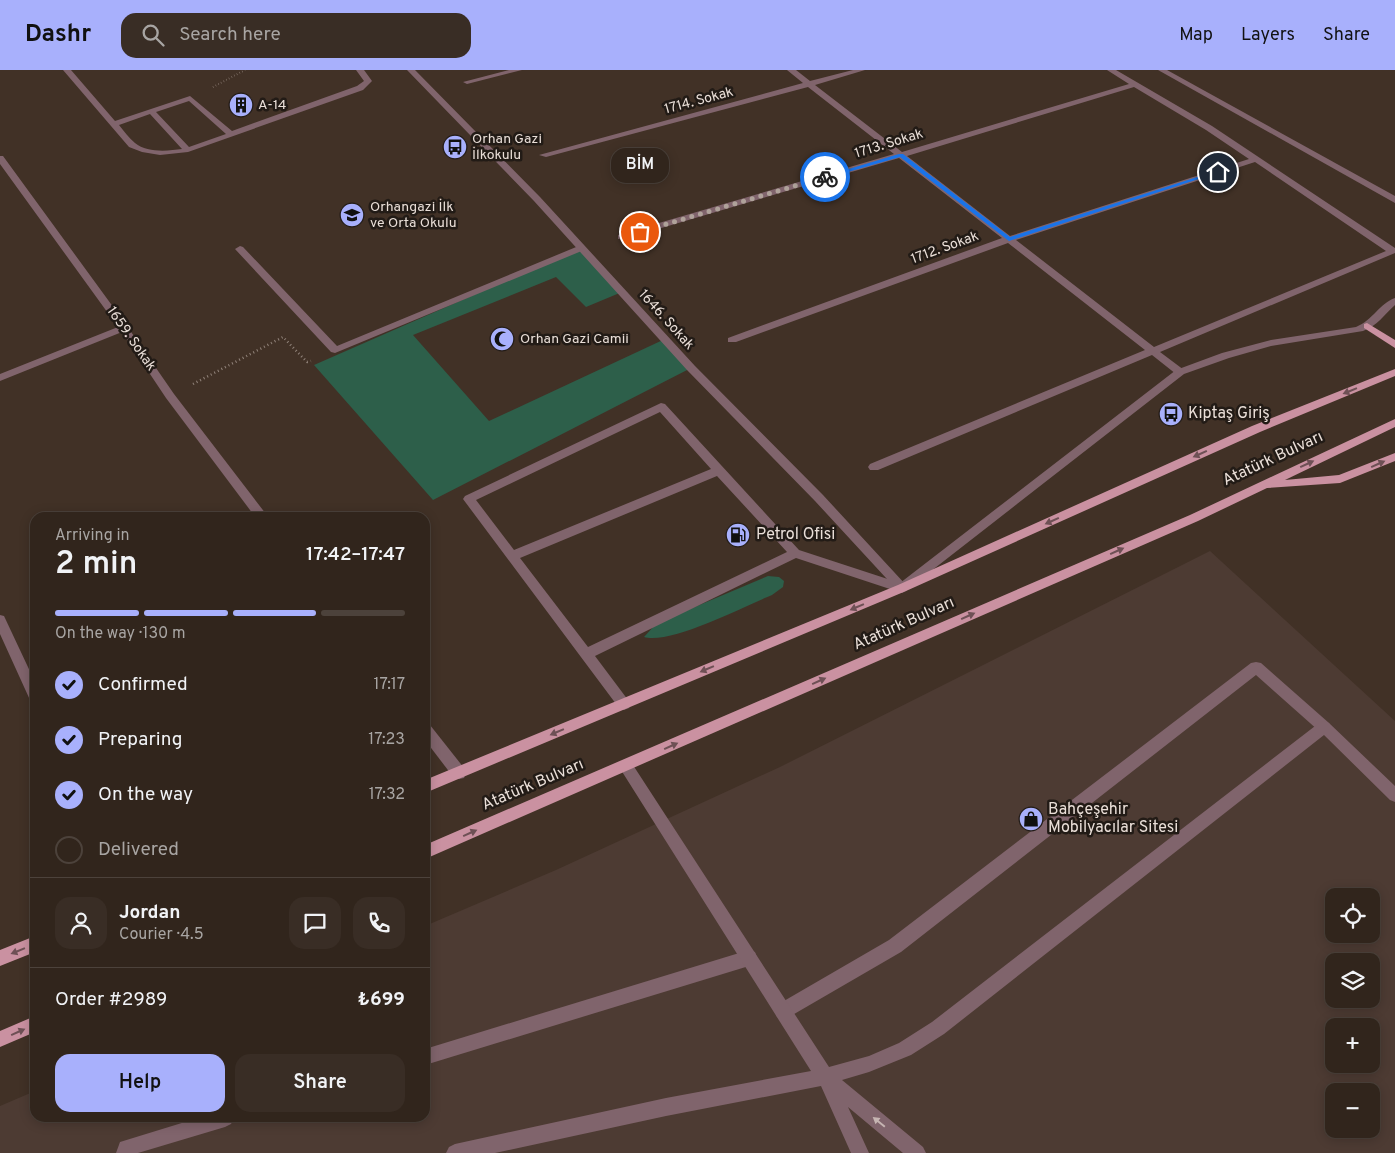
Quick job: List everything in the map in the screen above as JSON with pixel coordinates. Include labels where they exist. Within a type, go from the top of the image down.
[{"type":"main road","points":[[1366,326],[1395,345]]},
{"type":"main road","name":"Atatürk Bulvarı","points":[[430,785],[902,588],[1256,430],[1395,372]]},
{"type":"main road","name":"Atatürk Bulvarı","points":[[430,850],[1194,518],[1395,423]]},
{"type":"main road","points":[[1263,485],[1340,479],[1395,457]]},
{"type":"main road","points":[[0,958],[30,946]]},
{"type":"main road","points":[[0,1039],[30,1026]]},
{"type":"street","points":[[67,70],[132,145],[138,148],[164,152],[188,150],[360,88],[368,81],[360,70]]},
{"type":"street","name":"1646. Sokak","points":[[411,70],[538,199],[691,368],[819,498],[902,588]]},
{"type":"street","points":[[467,82],[518,70]]},
{"type":"street","points":[[791,70],[1180,372]]},
{"type":"street","name":"1714. Sokak","points":[[543,154],[810,85],[860,70]]},
{"type":"street","points":[[874,467],[1393,251],[1209,128],[1111,70]]},
{"type":"street","points":[[1162,70],[1395,200]]},
{"type":"street","name":"1713. Sokak","points":[[621,237],[1135,84]]},
{"type":"street","points":[[113,124],[190,98],[232,135]]},
{"type":"street","points":[[151,111],[188,150]]},
{"type":"street","name":"1659. Sokak","points":[[0,158],[124,328],[170,396],[258,512]]},
{"type":"street","name":"1712. Sokak","points":[[732,340],[1009,239],[1256,160]]},
{"type":"street","points":[[240,249],[335,350],[581,248]]},
{"type":"street","points":[[624,704],[469,499],[661,408],[795,553],[902,588],[1180,372],[1214,358],[1251,348],[1366,326],[1395,301]]},
{"type":"street","points":[[0,378],[124,328]]},
{"type":"street","points":[[512,556],[720,470]]},
{"type":"street","points":[[586,654],[795,553]]},
{"type":"street","points":[[0,620],[30,685]]},
{"type":"street","points":[[783,1011],[895,946],[1256,667],[1324,727],[1395,795]]},
{"type":"street","points":[[455,1153],[666,1107],[825,1077],[869,1064],[905,1049],[938,1028],[1324,727]]},
{"type":"street","points":[[430,735],[459,773]]},
{"type":"street","points":[[626,766],[825,1077],[860,1153]]},
{"type":"street","points":[[430,1055],[749,958]]},
{"type":"street","points":[[825,1077],[917,1153]]},
{"type":"street","points":[[125,1153],[126,1148],[212,1122]]},
{"type":"path","points":[[190,98],[245,70]]},
{"type":"path","points":[[170,396],[283,337],[307,362]]},
{"type":"shaded area","name":"Bahçeşehir Mobilyacılar Sitesi","points":[[1210,551],[1395,721],[1395,1153],[0,1153],[0,1106],[30,1093],[30,1122],[430,1122],[430,924],[556,870],[780,767]]},
{"type":"green space","points":[[581,248],[622,292],[586,307],[556,277],[413,335],[489,421],[665,339],[691,368],[433,500],[314,365]]},
{"type":"green space","points":[[768,576],[779,577],[784,581],[783,587],[772,595],[689,630],[656,638],[644,637],[655,625]]},
{"type":"way so far","points":[[640,232],[825,177]]},
{"type":"place","name":"A-14","points":[[241,105]]},
{"type":"place","name":"Orhan Gazi İlkokulu","points":[[455,147]]},
{"type":"place","name":"Orhangazi İlk ve Orta Okulu","points":[[352,215]]},
{"type":"place","name":"BİM","points":[[640,232]]},
{"type":"place","name":"Orhan Gazi Camii","points":[[502,339]]},
{"type":"place","name":"Kiptaş Giriş","points":[[1171,414]]},
{"type":"place","name":"Petrol Ofisi","points":[[738,535]]},
{"type":"place","name":"Bahçeşehir Mobilyacılar Sitesi","points":[[1031,819]]},
{"type":"route","points":[[825,177],[901,155],[1009,239],[1218,172]]}]
